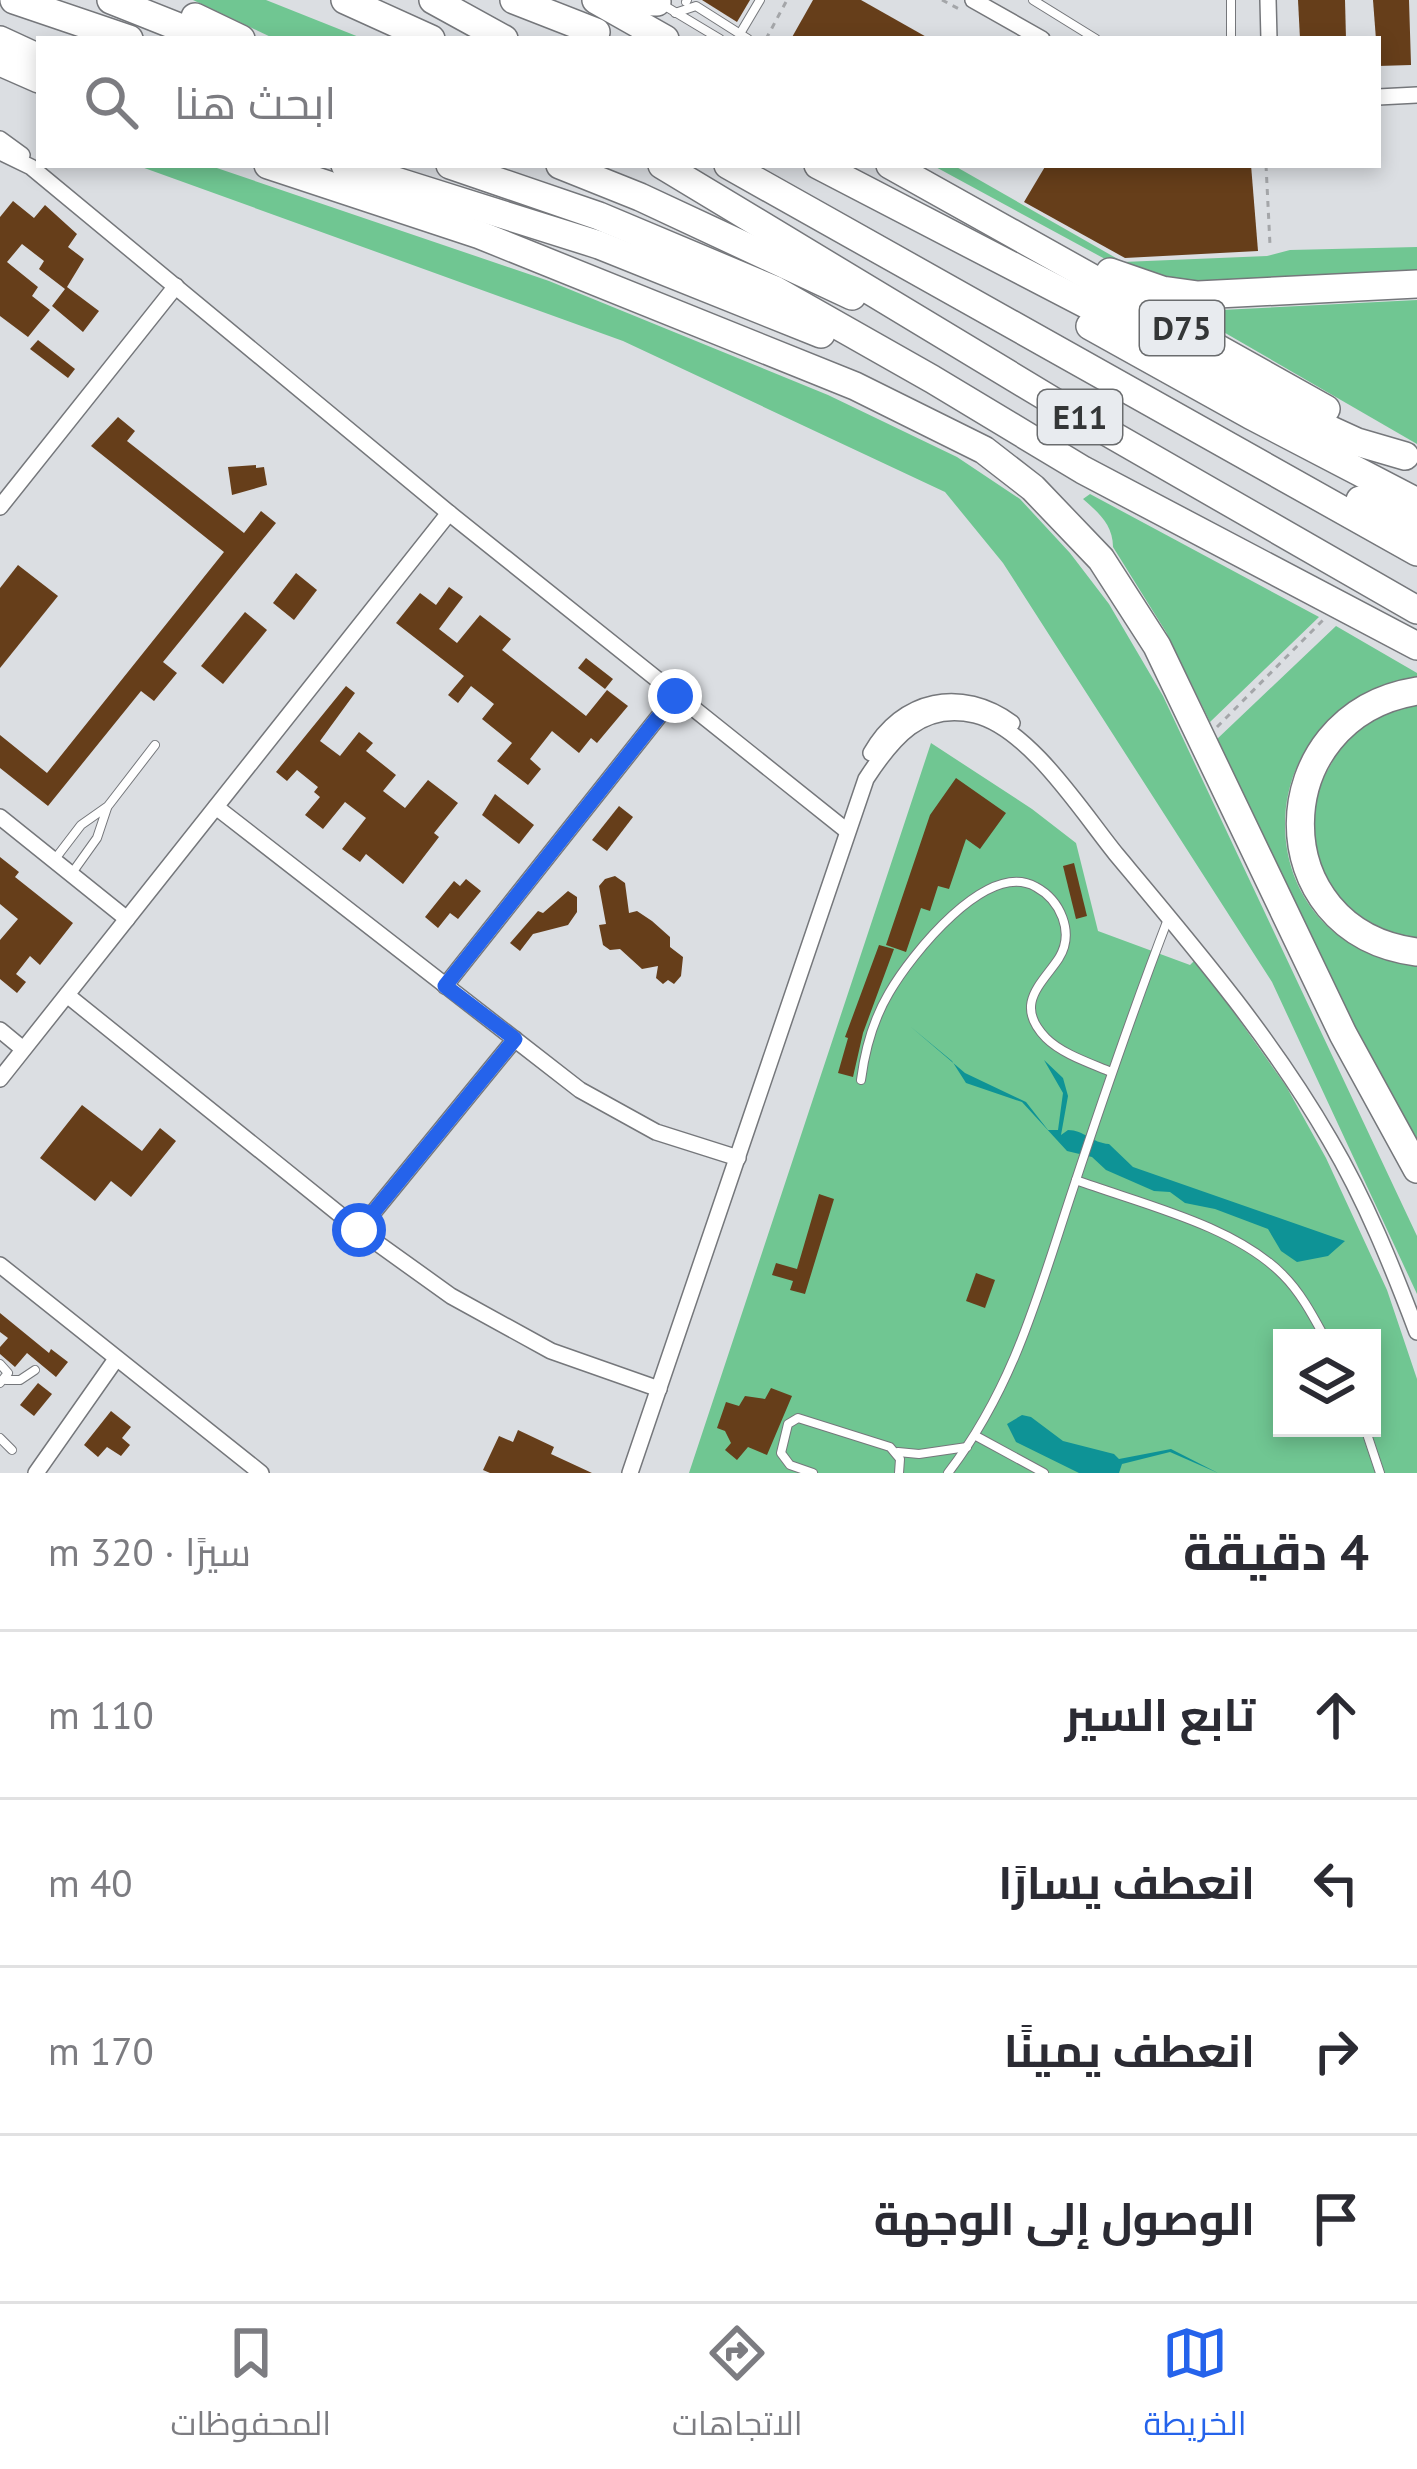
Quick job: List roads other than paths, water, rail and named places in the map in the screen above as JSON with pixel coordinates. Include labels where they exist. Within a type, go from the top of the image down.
[{"type":"highway","points":[[14,0],[120,36]]},
{"type":"highway","points":[[62,0],[144,36]]},
{"type":"highway","points":[[111,0],[201,36]]},
{"type":"highway","points":[[159,0],[236,36]]},
{"type":"highway","points":[[345,0],[424,36]]},
{"type":"highway","points":[[433,0],[499,36]]},
{"type":"highway","points":[[514,0],[601,36]]},
{"type":"highway","points":[[543,0],[601,36]]},
{"type":"highway","points":[[597,1],[675,8]]},
{"type":"highway","points":[[0,40],[36,57]]},
{"type":"highway","points":[[0,62],[36,78]]},
{"type":"highway","points":[[0,79],[36,91]]},
{"type":"highway","points":[[277,168],[496,240],[855,386]]},
{"type":"highway","points":[[354,168],[599,245],[772,313],[1046,448],[1417,646]]},
{"type":"highway","points":[[459,168],[614,222],[775,290],[1046,448]]},
{"type":"highway","points":[[567,168],[672,211],[837,290],[923,322]]},
{"type":"highway","name":"E11","points":[[667,168],[1417,610]]},
{"type":"highway","name":"E11","points":[[733,168],[1417,552]]},
{"type":"highway","points":[[824,168],[1323,427],[1411,460]]},
{"type":"highway","name":"D75","points":[[895,168],[1411,460]]},
{"type":"highway","points":[[958,203],[1119,276],[1162,290],[1216,296],[1417,284]]},
{"type":"highway","points":[[465,204],[783,347],[983,450],[1058,510],[1101,559],[1140,616],[1343,1034],[1417,1168]]},
{"type":"highway","points":[[915,213],[990,270],[1250,416],[1417,502]]},
{"type":"highway","points":[[1187,421],[1278,456],[1417,530]]},
{"type":"highway","points":[[1417,692],[1365,709],[1330,738],[1307,777],[1299,821],[1306,866],[1329,905],[1363,935],[1417,952]]},
{"type":"street","points":[[974,0],[1037,36]]},
{"type":"street","points":[[1268,0],[1269,36]]},
{"type":"street","points":[[1381,97],[1417,95]]},
{"type":"street","points":[[0,139],[449,513],[847,831]]},
{"type":"street","points":[[0,152],[31,167]]},
{"type":"street","points":[[0,507],[176,286]]},
{"type":"street","points":[[0,1079],[449,513]]},
{"type":"street","points":[[445,986],[675,696]]},
{"type":"street","points":[[630,1473],[871,753],[881,735],[914,708],[933,702],[954,699],[995,710],[1025,736],[1038,759],[1255,1024],[1333,1144],[1366,1208],[1417,1331]]},
{"type":"street","points":[[215,807],[617,1113],[656,1132],[738,1158]]},
{"type":"street","points":[[0,817],[127,919]]},
{"type":"street","points":[[67,995],[359,1230],[451,1297],[500,1326],[586,1365],[659,1389]]},
{"type":"street","points":[[0,1030],[23,1049]]},
{"type":"street","points":[[359,1230],[515,1039]]},
{"type":"street","points":[[0,1265],[251,1470]]},
{"type":"street","points":[[36,1473],[116,1359]]},
{"type":"lane","points":[[675,8],[745,35],[760,0]]},
{"type":"lane","points":[[1033,0],[1047,3],[1093,36]]},
{"type":"lane","points":[[1231,0],[1231,36]]},
{"type":"lane","points":[[675,8],[717,36]]},
{"type":"lane","points":[[54,860],[81,825],[108,806],[155,745]]},
{"type":"lane","points":[[71,874],[97,838],[108,806]]},
{"type":"lane","points":[[861,1080],[878,1015],[904,971],[966,903],[983,891],[1013,881],[1041,890],[1061,913],[1066,927],[1060,957],[1034,992],[1034,1021],[1052,1043],[1111,1072]]},
{"type":"lane","points":[[948,1473],[976,1436],[1016,1360],[1111,1072],[1169,917]]},
{"type":"lane","points":[[1076,1180],[1243,1244],[1282,1274],[1320,1329]]},
{"type":"lane","points":[[0,1364],[7,1369],[3,1381],[20,1380],[35,1370]]},
{"type":"lane","points":[[813,1473],[790,1465],[781,1453],[788,1424],[797,1418],[896,1452],[968,1447]]},
{"type":"lane","points":[[976,1436],[1044,1473]]},
{"type":"lane","points":[[1368,1437],[1380,1473]]},
{"type":"lane","points":[[0,1438],[12,1450]]},
{"type":"lane","points":[[896,1452],[899,1473]]},
{"type":"lane","points":[[1019,1473],[1032,1466]]},
{"type":"water","points":[[1044,1060],[1063,1078],[1068,1096],[1061,1135],[1068,1130],[1079,1132],[1109,1144],[1133,1167],[1345,1241],[1328,1256],[1297,1262],[1281,1251],[1268,1229],[1185,1203],[1170,1192],[1154,1191],[1106,1170],[1092,1157],[1067,1151],[1022,1102],[966,1083],[953,1063],[1026,1102],[1048,1130],[1058,1130],[1063,1093]]},
{"type":"water","points":[[1022,1415],[1063,1441],[1119,1459],[1171,1449],[1218,1473],[1170,1452],[1122,1464],[1119,1473],[1079,1473],[1016,1442],[1007,1424]]}]
